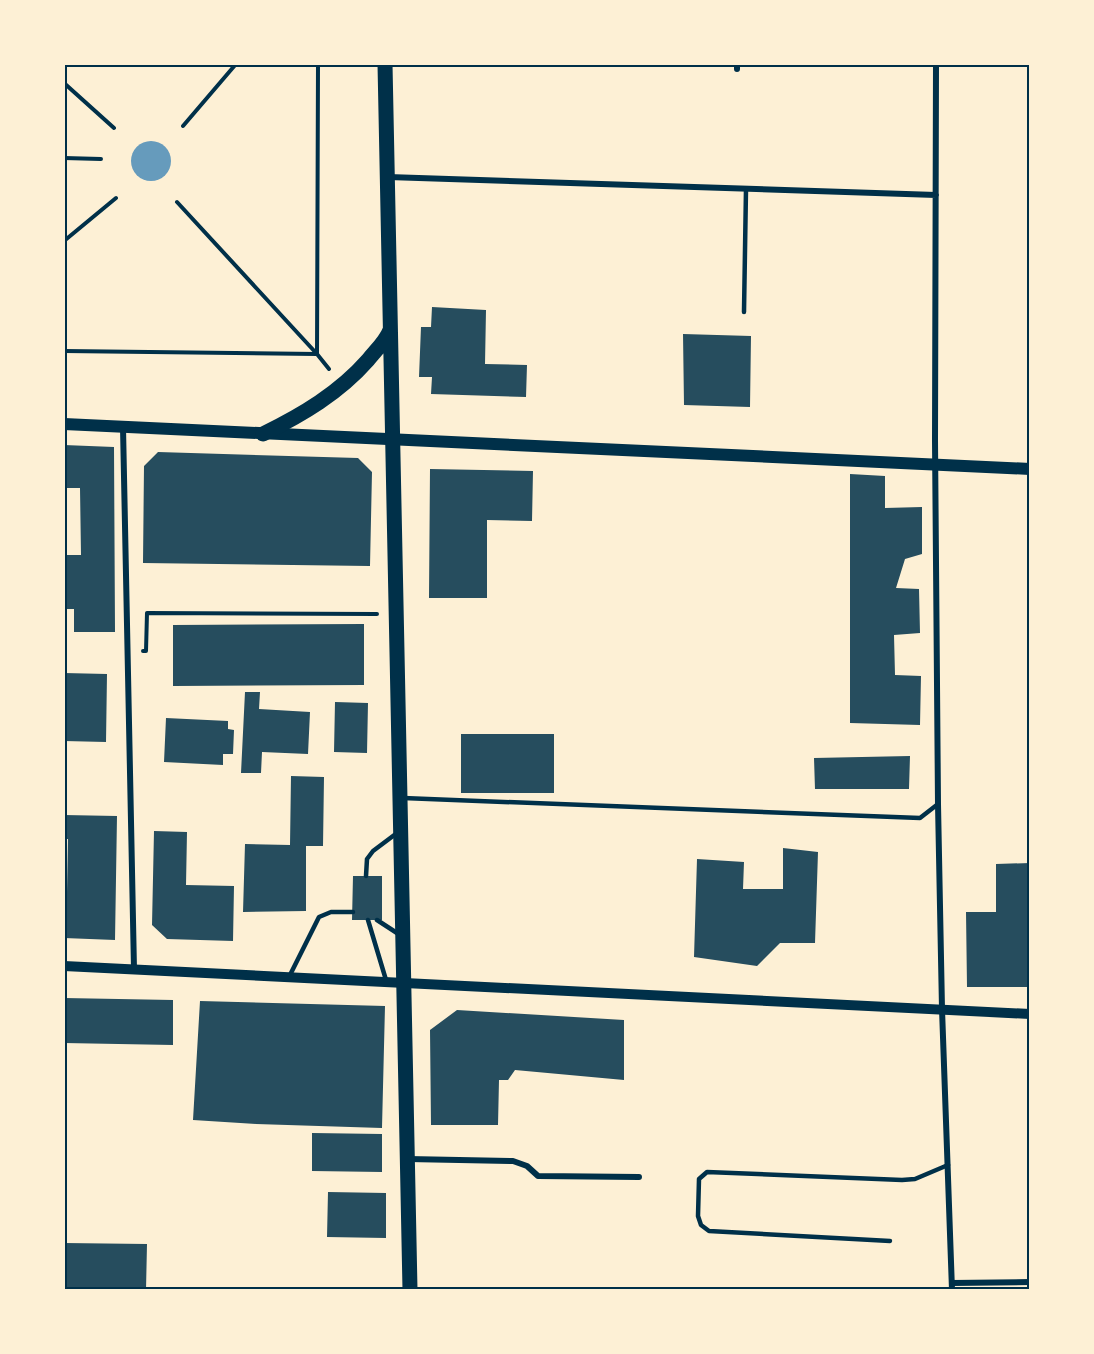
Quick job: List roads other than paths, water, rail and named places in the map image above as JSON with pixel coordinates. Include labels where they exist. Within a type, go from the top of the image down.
[{"type":"main road","points":[[385,64],[410,1290]]},
{"type":"main road","points":[[262,434],[291,421],[342,386],[377,350],[390,330]]},
{"type":"main road","points":[[64,424],[1029,470]]},
{"type":"street","points":[[936,64],[935,465],[938,804],[942,1010],[952,1286],[1029,1282]]},
{"type":"street","points":[[387,177],[936,195]]},
{"type":"street","points":[[123,427],[134,969]]},
{"type":"street","points":[[64,966],[1029,1014]]},
{"type":"street","points":[[407,1159],[513,1161],[527,1166],[538,1176],[639,1177]]},
{"type":"lane","points":[[744,312],[746,189]]},
{"type":"lane","points":[[400,797],[920,818],[938,804]]},
{"type":"lane","points":[[366,876],[367,859],[373,851],[400,831]]},
{"type":"lane","points":[[289,977],[319,917],[331,912],[352,912]]},
{"type":"lane","points":[[368,920],[387,982]]},
{"type":"lane","points":[[377,920],[403,937]]},
{"type":"lane","points":[[890,1241],[709,1230],[701,1225],[698,1216],[699,1179],[706,1172],[902,1180],[915,1179],[948,1165]]},
{"type":"water","points":[[151,141],[159,142],[165,147],[170,153],[170,169],[165,175],[159,180],[151,181],[143,180],[137,175],[132,169],[131,161],[132,153],[137,147],[143,142]]}]
